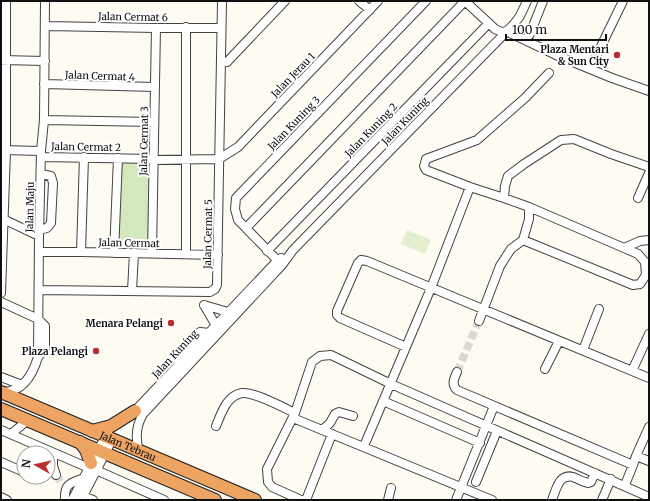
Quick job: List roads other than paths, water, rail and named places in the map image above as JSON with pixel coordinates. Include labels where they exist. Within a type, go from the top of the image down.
[{"type":"highway","name":"Jalan Tebrau","points":[[1,392],[255,500]]},
{"type":"highway","name":"Jalan Tebrau","points":[[1,409],[215,500]]},
{"type":"highway","points":[[92,431],[111,426],[135,411]]},
{"type":"highway","points":[[80,442],[86,450],[92,467]]},
{"type":"street","points":[[1,293],[6,1]]},
{"type":"street","name":"Jalan Maju","points":[[22,385],[35,366],[38,357],[39,233],[41,154],[44,120],[45,1]]},
{"type":"street","name":"Jalan Cermat 5","points":[[39,290],[210,292],[215,289],[217,284],[218,254],[222,1]]},
{"type":"street","points":[[227,62],[285,1]]},
{"type":"street","points":[[359,1],[370,10]]},
{"type":"street","name":"Jalan Jerau 1","points":[[219,159],[241,144],[378,1]]},
{"type":"street","name":"Jalan Kuning 3","points":[[279,263],[238,220],[235,209],[236,198],[426,1]]},
{"type":"street","points":[[246,228],[465,1],[492,26],[556,55],[649,91]]},
{"type":"street","name":"Jalan Kuning","points":[[108,438],[209,333],[218,328],[228,312],[293,250],[498,40],[520,16],[527,1]]},
{"type":"street","points":[[525,40],[530,34],[543,1]]},
{"type":"street","points":[[590,69],[623,1]]},
{"type":"street","name":"Jalan Cermat 6","points":[[45,26],[221,28]]},
{"type":"street","points":[[492,26],[498,40]]},
{"type":"street","name":"Jalan Kuning 2","points":[[267,251],[492,26]]},
{"type":"street","points":[[186,27],[186,254]]},
{"type":"street","name":"Jalan Cermat 3","points":[[152,253],[156,28]]},
{"type":"street","points":[[4,60],[45,61]]},
{"type":"street","points":[[523,240],[634,285],[640,284],[646,275],[646,262],[638,254],[529,207],[426,170],[424,166],[426,159],[477,140],[526,98],[549,73]]},
{"type":"street","name":"Jalan Cermat 4","points":[[44,84],[155,87]]},
{"type":"street","points":[[44,120],[154,122]]},
{"type":"street","points":[[504,198],[504,186],[508,176],[561,140],[574,139],[649,167]]},
{"type":"street","name":"Jalan Cermat 2","points":[[4,150],[84,157],[154,160],[219,159]]},
{"type":"street","points":[[81,252],[84,157]]},
{"type":"street","points":[[114,253],[118,158]]},
{"type":"street","points":[[638,198],[649,173]]},
{"type":"street","points":[[2,218],[39,233],[47,228],[51,223],[52,183],[51,176],[41,174]]},
{"type":"street","points":[[364,446],[431,288],[470,187]]},
{"type":"street","points":[[479,321],[500,266],[511,249],[523,240],[529,219],[529,207]]},
{"type":"street","points":[[624,248],[640,241],[649,240]]},
{"type":"street","name":"Jalan Cermat","points":[[39,252],[218,254]]},
{"type":"street","points":[[132,291],[134,253]]},
{"type":"street","points":[[406,347],[340,318],[337,315],[337,311],[360,260],[367,261],[649,378]]},
{"type":"street","name":"Jalan Kuning","points":[[139,451],[136,434],[139,420],[143,414],[218,328],[279,263]]},
{"type":"street","points":[[1,302],[38,319]]},
{"type":"street","points":[[218,328],[204,305],[228,312]]},
{"type":"street","points":[[583,350],[599,308]]},
{"type":"street","points":[[632,371],[649,334]]},
{"type":"street","points":[[545,369],[559,340]]},
{"type":"street","points":[[301,500],[272,487],[268,482],[267,470],[294,415],[312,362],[320,356],[331,355],[390,384],[625,485],[649,497]]},
{"type":"street","points":[[457,372],[453,382],[457,390],[633,465]]},
{"type":"street","points":[[1,377],[22,385]]},
{"type":"street","points":[[1,392],[12,392],[22,385]]},
{"type":"street","points":[[216,426],[226,404],[237,394],[248,394],[263,399],[322,430],[364,446],[481,498],[492,500]]},
{"type":"street","points":[[383,401],[480,443]]},
{"type":"street","points":[[456,500],[494,406]]},
{"type":"street","points":[[322,430],[330,423],[335,414],[338,412],[353,416]]},
{"type":"street","points":[[10,434],[28,420]]},
{"type":"street","points":[[1,430],[32,445]]},
{"type":"street","points":[[476,482],[497,431]]},
{"type":"street","points":[[625,485],[636,456],[648,431]]},
{"type":"street","points":[[306,500],[332,434]]},
{"type":"street","points":[[72,500],[108,438]]},
{"type":"street","points":[[56,454],[92,467],[164,500]]},
{"type":"street","points":[[636,456],[649,461]]},
{"type":"street","points":[[1,462],[16,469]]},
{"type":"street","points":[[92,467],[82,498],[93,500]]},
{"type":"street","points":[[552,500],[561,479],[566,476],[588,483],[595,473]]},
{"type":"street","points":[[65,500],[64,488],[73,481],[84,478]]},
{"type":"street","points":[[602,500],[611,479]]},
{"type":"street","points":[[388,500],[391,488]]},
{"type":"tunnel","points":[[457,372],[479,321]]},
{"type":"tunnel","points":[[56,475],[63,485]]},
{"type":"place","name":"Plaza Mentari & Sun City","points":[[617,55]]},
{"type":"place","name":"Menara Pelangi","points":[[171,323]]},
{"type":"place","name":"Plaza Pelangi","points":[[96,351]]}]
